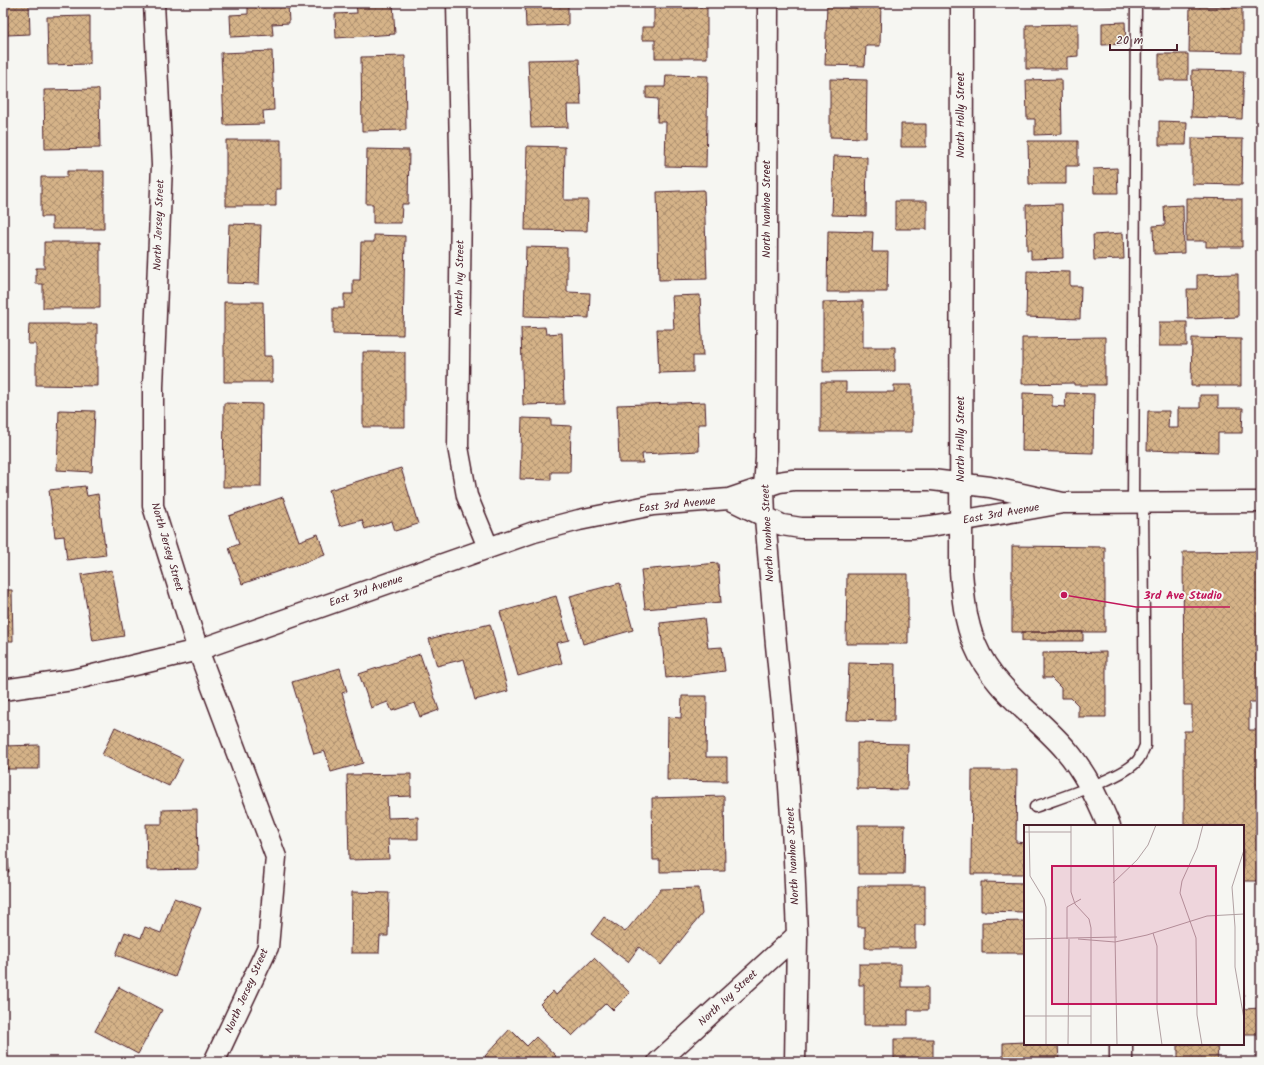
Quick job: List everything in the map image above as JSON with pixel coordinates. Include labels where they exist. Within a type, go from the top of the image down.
[{"type":"street","name":"North Jersey Street","points":[[154,3],[162,165],[153,387],[153,506],[198,650],[276,857],[268,947],[214,1062]]},
{"type":"street","name":"North Ivy Street","points":[[457,3],[461,200],[458,447],[467,496],[488,547]]},
{"type":"street","name":"North Ivanhoe Street","points":[[768,3],[766,450],[764,488],[765,518],[792,811],[797,935],[795,1062]]},
{"type":"street","name":"North Holly Street","points":[[962,3],[961,571],[964,604],[970,630],[979,653],[989,670],[1007,692],[1065,749],[1082,770],[1091,786],[1108,825]]},
{"type":"street","name":"East 3rd Avenue","points":[[3,690],[72,680],[198,650],[534,532],[653,505],[729,499],[779,482],[793,480],[921,479],[990,487],[1063,503]]},
{"type":"street","name":"East 3rd Avenue","points":[[729,499],[745,506],[765,518],[782,525],[801,528],[912,528],[961,522],[1063,503],[1261,502]]},
{"type":"street","name":"North Ivy Street","points":[[658,1062],[797,935]]},
{"type":"street","points":[[1121,1045],[1121,1062]]},
{"type":"lane","points":[[1035,807],[1091,786],[1127,770],[1139,759],[1145,746],[1138,503],[1136,3]]},
{"type":"building","points":[[6,3],[29,3],[30,34],[7,35]]},
{"type":"building","points":[[217,3],[288,3],[289,23],[272,24],[273,35],[231,37],[230,15],[248,14],[248,4],[217,5]]},
{"type":"building","points":[[356,3],[393,3],[395,34],[336,38],[335,14],[357,13]]},
{"type":"building","points":[[525,3],[568,3],[568,25],[526,27]]},
{"type":"building","points":[[827,3],[881,3],[880,46],[866,46],[865,66],[825,65]]},
{"type":"building","points":[[1116,3],[1116,6],[1023,4]]},
{"type":"building","points":[[1190,6],[1242,7],[1242,53],[1189,52]]},
{"type":"building","points":[[707,7],[707,58],[655,58],[655,40],[642,40],[642,27],[654,27],[654,8]]},
{"type":"building","points":[[90,16],[90,64],[48,65],[47,17]]},
{"type":"building","points":[[1125,22],[1126,44],[1102,45],[1102,23]]},
{"type":"building","points":[[1078,24],[1078,56],[1067,57],[1067,69],[1026,69],[1026,25]]},
{"type":"building","points":[[272,51],[274,110],[263,111],[264,124],[224,125],[221,53]]},
{"type":"building","points":[[1159,54],[1188,54],[1188,80],[1159,80]]},
{"type":"building","points":[[405,56],[406,130],[362,131],[361,57]]},
{"type":"building","points":[[579,59],[581,105],[567,105],[568,127],[531,128],[528,60]]},
{"type":"building","points":[[1192,70],[1244,71],[1242,119],[1191,117]]},
{"type":"building","points":[[666,75],[708,76],[706,167],[665,166],[666,122],[657,122],[658,99],[646,98],[646,87],[665,87]]},
{"type":"building","points":[[830,79],[867,80],[866,138],[830,137]]},
{"type":"building","points":[[1061,79],[1062,134],[1035,135],[1035,119],[1027,119],[1026,80]]},
{"type":"building","points":[[99,89],[100,148],[45,149],[44,90]]},
{"type":"building","points":[[1159,121],[1187,122],[1186,145],[1159,145]]},
{"type":"building","points":[[901,124],[926,124],[926,147],[901,147]]},
{"type":"building","points":[[1192,138],[1243,139],[1242,185],[1192,184]]},
{"type":"building","points":[[226,140],[281,140],[281,189],[276,189],[276,206],[226,206]]},
{"type":"building","points":[[1028,141],[1078,141],[1078,166],[1066,166],[1066,184],[1029,184]]},
{"type":"building","points":[[527,146],[565,147],[564,200],[588,200],[587,231],[525,230]]},
{"type":"building","points":[[367,149],[409,150],[408,204],[402,204],[401,223],[373,223],[373,204],[366,204]]},
{"type":"building","points":[[834,156],[867,157],[866,216],[832,215]]},
{"type":"building","points":[[1117,168],[1118,193],[1094,193],[1093,169]]},
{"type":"building","points":[[67,171],[104,171],[104,229],[52,229],[52,217],[41,217],[41,177],[67,177]]},
{"type":"building","points":[[704,190],[707,279],[659,280],[657,192]]},
{"type":"building","points":[[1186,198],[1242,199],[1242,247],[1206,247],[1206,241],[1186,241]]},
{"type":"building","points":[[895,201],[927,201],[927,229],[895,229]]},
{"type":"building","points":[[1062,204],[1063,258],[1031,259],[1031,250],[1027,250],[1026,205]]},
{"type":"building","points":[[1183,205],[1184,253],[1154,254],[1153,226],[1165,225],[1164,206]]},
{"type":"building","points":[[229,224],[261,225],[259,284],[227,283]]},
{"type":"building","points":[[828,231],[873,232],[872,252],[888,252],[887,292],[827,292]]},
{"type":"building","points":[[1123,233],[1124,259],[1094,260],[1093,235]]},
{"type":"building","points":[[374,235],[405,236],[403,335],[333,334],[333,308],[344,308],[344,294],[353,294],[353,280],[360,280],[361,242],[374,242]]},
{"type":"building","points":[[44,242],[100,242],[100,308],[43,308],[43,284],[36,284],[36,268],[44,268]]},
{"type":"building","points":[[526,247],[567,248],[567,292],[590,293],[589,318],[524,316]]},
{"type":"building","points":[[1027,271],[1070,272],[1070,286],[1081,286],[1080,319],[1026,317]]},
{"type":"building","points":[[1238,274],[1238,317],[1188,319],[1187,289],[1197,289],[1197,275]]},
{"type":"building","points":[[700,295],[703,356],[693,356],[693,372],[659,373],[657,329],[674,329],[672,296]]},
{"type":"building","points":[[863,301],[863,347],[895,347],[895,371],[823,372],[823,302]]},
{"type":"building","points":[[224,302],[263,302],[264,356],[272,356],[272,382],[224,382]]},
{"type":"building","points":[[1159,322],[1187,322],[1187,346],[1159,346]]},
{"type":"building","points":[[29,324],[97,324],[97,386],[36,385],[36,344],[28,344]]},
{"type":"building","points":[[545,327],[546,334],[562,333],[564,404],[523,405],[521,328]]},
{"type":"building","points":[[1105,337],[1105,385],[1074,385],[1074,383],[1022,384],[1022,338]]},
{"type":"building","points":[[1192,338],[1241,339],[1241,386],[1191,386]]},
{"type":"building","points":[[363,352],[405,352],[405,427],[363,427]]},
{"type":"building","points":[[821,382],[846,382],[846,392],[894,392],[894,385],[912,385],[912,432],[821,432]]},
{"type":"building","points":[[1023,393],[1052,394],[1052,406],[1065,407],[1066,393],[1094,394],[1093,453],[1022,451]]},
{"type":"building","points":[[1200,395],[1218,395],[1218,408],[1243,408],[1242,433],[1218,433],[1218,452],[1147,450],[1148,411],[1169,411],[1168,428],[1178,428],[1178,408],[1200,408]]},
{"type":"building","points":[[705,402],[706,424],[698,424],[699,451],[642,454],[643,463],[619,463],[617,405]]},
{"type":"building","points":[[224,403],[262,404],[261,487],[223,487]]},
{"type":"building","points":[[59,410],[95,411],[92,472],[57,470]]},
{"type":"building","points":[[522,418],[551,419],[551,425],[571,426],[570,472],[551,472],[551,480],[520,479]]},
{"type":"building","points":[[401,468],[418,524],[395,531],[392,521],[365,529],[362,520],[340,526],[329,490]]},
{"type":"building","points":[[85,486],[87,496],[98,494],[106,555],[67,560],[64,536],[55,537],[49,490]]},
{"type":"building","points":[[283,497],[299,541],[318,534],[325,555],[242,584],[229,548],[239,544],[229,516]]},
{"type":"building","points":[[1012,546],[1105,547],[1105,632],[1012,632]]},
{"type":"building","points":[[1261,551],[1261,702],[1249,702],[1249,730],[1261,730],[1261,881],[1244,881],[1244,825],[1184,825],[1184,731],[1192,731],[1192,705],[1184,705],[1183,552]]},
{"type":"building","points":[[718,563],[721,602],[645,609],[641,570]]},
{"type":"building","points":[[112,570],[124,636],[93,641],[81,575]]},
{"type":"building","points":[[847,574],[908,574],[908,644],[846,644]]},
{"type":"building","points":[[620,583],[633,630],[583,644],[570,596]]},
{"type":"building","points":[[3,590],[12,590],[13,641],[3,641]]},
{"type":"building","points":[[556,596],[569,640],[556,643],[562,663],[518,676],[500,612]]},
{"type":"building","points":[[704,618],[708,648],[722,647],[725,671],[666,678],[660,623]]},
{"type":"building","points":[[490,624],[508,691],[475,700],[464,659],[437,666],[429,639]]},
{"type":"building","points":[[1022,632],[1083,632],[1083,641],[1022,641]]},
{"type":"building","points":[[1106,652],[1106,717],[1078,717],[1078,705],[1071,698],[1061,698],[1061,688],[1051,678],[1043,678],[1043,653]]},
{"type":"building","points":[[420,654],[439,710],[420,717],[415,703],[392,711],[388,702],[371,708],[359,674]]},
{"type":"building","points":[[849,663],[895,664],[894,721],[847,720]]},
{"type":"building","points":[[340,668],[347,691],[342,693],[363,763],[331,772],[325,751],[314,754],[292,682]]},
{"type":"building","points":[[682,696],[707,696],[706,757],[727,757],[727,781],[667,780],[668,717],[681,718]]},
{"type":"building","points":[[115,727],[183,759],[169,786],[102,755]]},
{"type":"building","points":[[857,743],[908,744],[907,790],[857,789]]},
{"type":"building","points":[[39,745],[39,769],[3,769],[3,746]]},
{"type":"building","points":[[972,770],[1017,770],[1016,842],[1024,843],[1024,874],[971,874]]},
{"type":"building","points":[[411,774],[411,796],[387,797],[388,818],[418,817],[418,839],[388,839],[389,859],[349,860],[347,775]]},
{"type":"building","points":[[724,796],[725,871],[660,872],[660,860],[653,860],[652,798]]},
{"type":"building","points":[[197,809],[198,869],[147,870],[146,824],[162,824],[162,810]]},
{"type":"building","points":[[858,825],[905,825],[904,874],[858,874]]},
{"type":"building","points":[[3,837],[7,837],[9,872],[3,872]]},
{"type":"building","points":[[981,882],[1024,883],[1024,912],[981,911]]},
{"type":"building","points":[[858,886],[925,886],[925,925],[915,925],[915,948],[865,948],[865,927],[858,927]]},
{"type":"building","points":[[699,888],[702,914],[661,965],[639,947],[628,962],[591,934],[604,917],[625,932],[661,889]]},
{"type":"building","points":[[352,892],[389,893],[388,936],[380,936],[379,953],[351,953]]},
{"type":"building","points":[[174,898],[201,908],[175,977],[116,955],[125,932],[141,938],[145,927],[161,933]]},
{"type":"building","points":[[1024,921],[1024,953],[982,953],[982,922]]},
{"type":"building","points":[[594,958],[630,993],[613,1010],[606,1003],[572,1036],[540,1004],[553,991],[556,995]]},
{"type":"building","points":[[859,964],[901,964],[901,987],[928,987],[928,1010],[908,1010],[908,1025],[864,1025],[864,985],[859,985]]},
{"type":"building","points":[[119,987],[162,1010],[138,1054],[95,1031]]},
{"type":"building","points":[[1261,1008],[1261,1034],[1244,1034],[1244,1009]]},
{"type":"building","points":[[510,1029],[527,1046],[536,1037],[556,1056],[551,1062],[491,1062],[485,1056]]},
{"type":"building","points":[[894,1039],[933,1039],[933,1062],[894,1062]]},
{"type":"building","points":[[1024,1042],[1024,1045],[1058,1045],[1059,1062],[1003,1062],[1003,1043]]},
{"type":"building","points":[[1178,1045],[1217,1045],[1218,1062],[1178,1062]]},
{"type":"place","name":"3rd Ave Studio","points":[[1064,595]]}]
